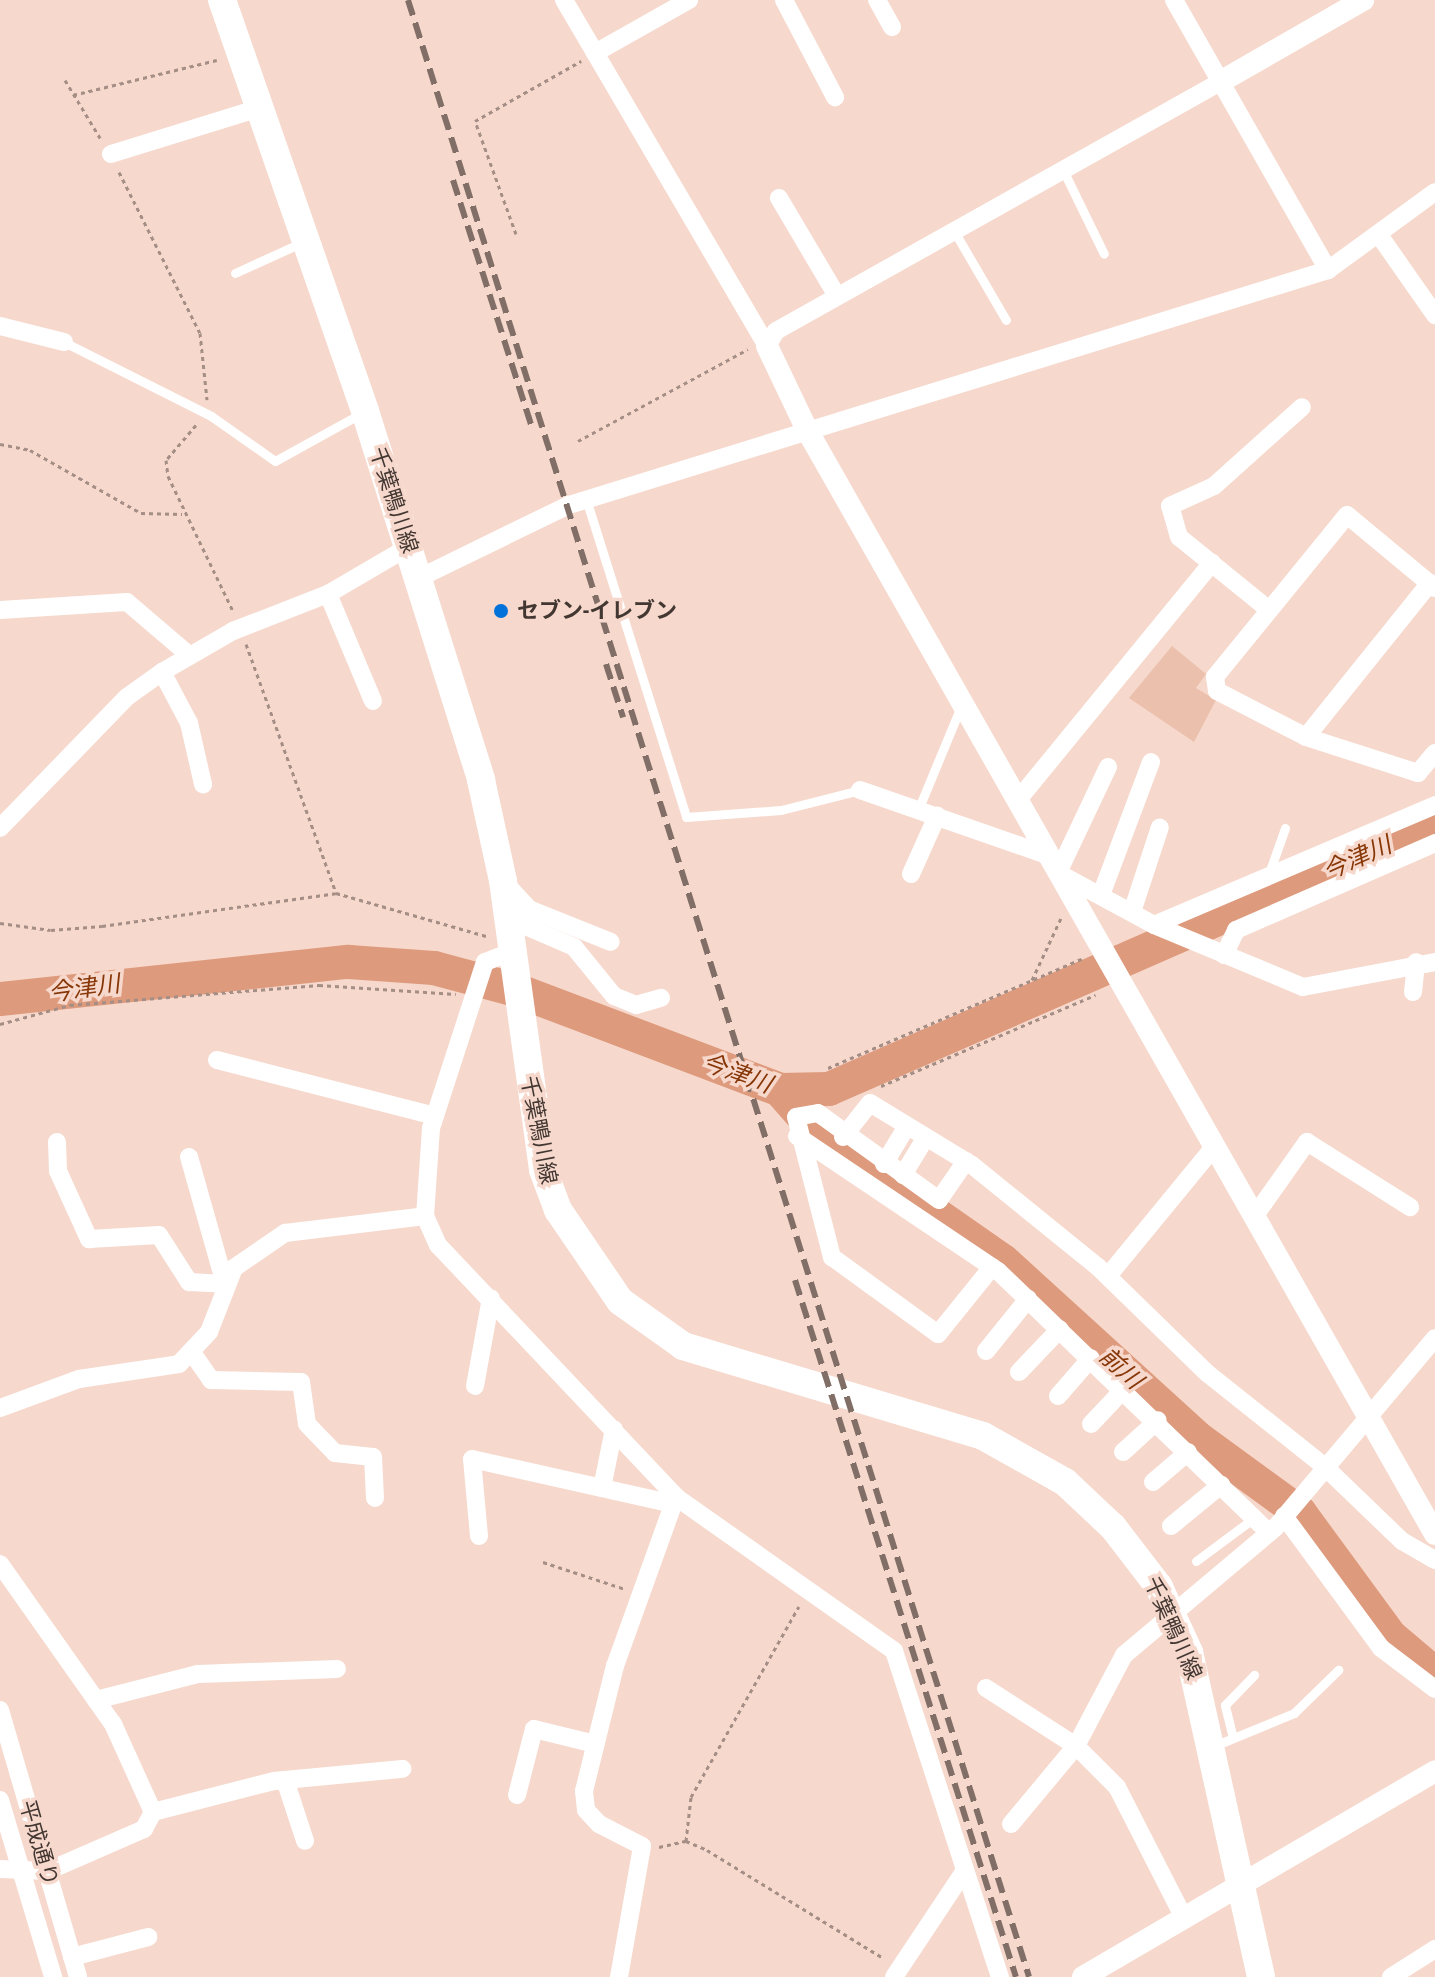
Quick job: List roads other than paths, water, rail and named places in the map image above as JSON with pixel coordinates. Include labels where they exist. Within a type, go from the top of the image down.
[{"type":"main road","name":"千葉鴨川線","points":[[222,0],[410,546],[481,780],[503,881],[543,1170],[594,1272],[648,1325],[720,1362],[903,1409],[983,1436],[1065,1482],[1141,1559],[1171,1611],[1224,1742],[1239,1883],[1261,1977]]},
{"type":"street","points":[[564,0],[767,346],[807,430],[1435,1534]]},
{"type":"street","points":[[595,53],[689,0]]},
{"type":"street","points":[[784,0],[835,97]]},
{"type":"street","points":[[877,0],[892,27]]},
{"type":"street","points":[[1174,0],[1328,270]]},
{"type":"street","points":[[767,346],[776,331],[1363,0]]},
{"type":"street","points":[[111,154],[260,108]]},
{"type":"street","points":[[419,578],[586,499],[1328,270],[1435,192]]},
{"type":"street","points":[[779,198],[837,296]]},
{"type":"street","points":[[1379,235],[1435,315]]},
{"type":"street","points":[[0,326],[64,342]]},
{"type":"street","points":[[1268,609],[1179,537],[1170,506],[1214,486],[1302,407]]},
{"type":"street","points":[[1306,737],[1433,585],[1347,515],[1215,677],[1217,691],[1306,737],[1418,773],[1435,753]]},
{"type":"street","points":[[1,823],[127,697],[162,672],[241,627],[328,594],[410,546]]},
{"type":"street","points":[[1017,801],[1212,563]]},
{"type":"street","points":[[328,594],[373,701]]},
{"type":"street","points":[[0,610],[127,602],[189,655]]},
{"type":"street","points":[[162,672],[189,723],[203,784]]},
{"type":"street","points":[[1101,895],[1151,762]]},
{"type":"street","points":[[1053,864],[1108,767]]},
{"type":"street","points":[[860,790],[937,816],[1053,864],[1154,925],[1303,987],[1426,962]]},
{"type":"street","points":[[1154,925],[1435,805]]},
{"type":"street","points":[[911,874],[937,816]]},
{"type":"street","points":[[1132,912],[1160,827]]},
{"type":"street","points":[[1224,955],[1236,930],[1435,843]]},
{"type":"street","points":[[503,881],[529,909],[611,942]]},
{"type":"street","points":[[509,919],[574,947],[614,996],[636,1005],[661,998]]},
{"type":"street","points":[[511,952],[485,962],[471,996],[435,1116],[425,1216],[438,1245],[614,1429],[675,1500],[810,1588],[894,1651],[1000,1977]]},
{"type":"street","points":[[1413,992],[1426,962]]},
{"type":"street","points":[[217,1060],[435,1116]]},
{"type":"street","points":[[843,1137],[870,1103],[966,1161],[1108,1276],[1207,1373],[1324,1466],[1402,1541],[1435,1560]]},
{"type":"street","points":[[966,1161],[939,1200],[843,1137],[818,1113],[796,1117],[797,1136],[832,1257],[938,1334],[992,1267]]},
{"type":"street","points":[[884,1164],[907,1126]]},
{"type":"street","points":[[797,1136],[992,1267],[1158,1420],[1269,1533]]},
{"type":"street","points":[[903,1175],[926,1137]]},
{"type":"street","points":[[57,1142],[58,1171],[89,1239],[159,1235],[189,1282],[225,1284]]},
{"type":"street","points":[[1254,1217],[1307,1142],[1410,1207]]},
{"type":"street","points":[[1108,1276],[1214,1147]]},
{"type":"street","points":[[189,1157],[225,1284]]},
{"type":"street","points":[[0,1408],[79,1379],[179,1364],[193,1354],[225,1284],[256,1249],[285,1233],[425,1216]]},
{"type":"street","points":[[475,1386],[491,1298]]},
{"type":"street","points":[[986,1351],[1028,1299]]},
{"type":"street","points":[[1019,1372],[1060,1329]]},
{"type":"street","points":[[1011,1824],[1076,1746],[1124,1655],[1171,1611],[1269,1533],[1435,1338]]},
{"type":"street","points":[[193,1354],[211,1380],[301,1382],[307,1424],[335,1453],[373,1457],[375,1498]]},
{"type":"street","points":[[1058,1396],[1091,1358]]},
{"type":"street","points":[[1091,1424],[1124,1389]]},
{"type":"street","points":[[1123,1452],[1158,1420]]},
{"type":"street","points":[[602,1488],[614,1429]]},
{"type":"street","points":[[1153,1482],[1188,1452]]},
{"type":"street","points":[[479,1536],[472,1459],[602,1488],[675,1500]]},
{"type":"street","points":[[1171,1526],[1221,1485]]},
{"type":"street","points":[[619,1977],[642,1851],[586,1810],[595,1744],[615,1666],[644,1596],[675,1500]]},
{"type":"street","points":[[1284,1516],[1381,1648],[1435,1689]]},
{"type":"street","points":[[0,1564],[96,1700],[143,1780],[153,1812],[144,1829],[48,1871],[0,1869]]},
{"type":"street","points":[[96,1700],[198,1674],[337,1669]]},
{"type":"street","points":[[986,1688],[1076,1746],[1117,1787],[1183,1916]]},
{"type":"street","name":"平成通り","points":[[0,1710],[78,1977]]},
{"type":"street","points":[[517,1795],[534,1729],[595,1744]]},
{"type":"street","points":[[153,1812],[285,1780],[402,1769]]},
{"type":"street","points":[[1083,1977],[1435,1771]]},
{"type":"street","points":[[285,1780],[305,1841]]},
{"type":"street","name":"平成通り","points":[[0,1800],[53,1977]]},
{"type":"street","points":[[897,1973],[965,1870]]},
{"type":"street","points":[[72,1957],[148,1937]]},
{"type":"street","points":[[1391,1977],[1435,1949]]},
{"type":"lane","points":[[1063,170],[1104,254]]},
{"type":"lane","points":[[954,231],[1006,320]]},
{"type":"lane","points":[[235,273],[306,241]]},
{"type":"lane","points":[[64,342],[205,413],[275,461],[365,411]]},
{"type":"lane","points":[[586,499],[686,817],[781,810],[860,790]]},
{"type":"lane","points":[[918,810],[962,703]]},
{"type":"lane","points":[[1268,876],[1285,828]]},
{"type":"lane","points":[[1196,1561],[1254,1518]]},
{"type":"lane","points":[[1254,1675],[1225,1705],[1224,1742],[1294,1713],[1338,1670]]},
{"type":"waterway","name":"今津川","points":[[0,999],[349,962],[434,968],[516,990],[780,1090],[829,1089],[1435,824]]},
{"type":"waterway","name":"前川","points":[[780,1090],[815,1130],[1003,1261],[1200,1440],[1300,1513],[1390,1636],[1435,1674]]},
{"type":"railway","points":[[408,0],[1029,1977]]},
{"type":"railway","points":[[453,180],[532,427]]},
{"type":"railway","points":[[606,664],[623,717]]},
{"type":"railway","points":[[795,1280],[1016,1977]]},
{"type":"place","name":"セブン-イレブン","points":[[501,611]]}]
